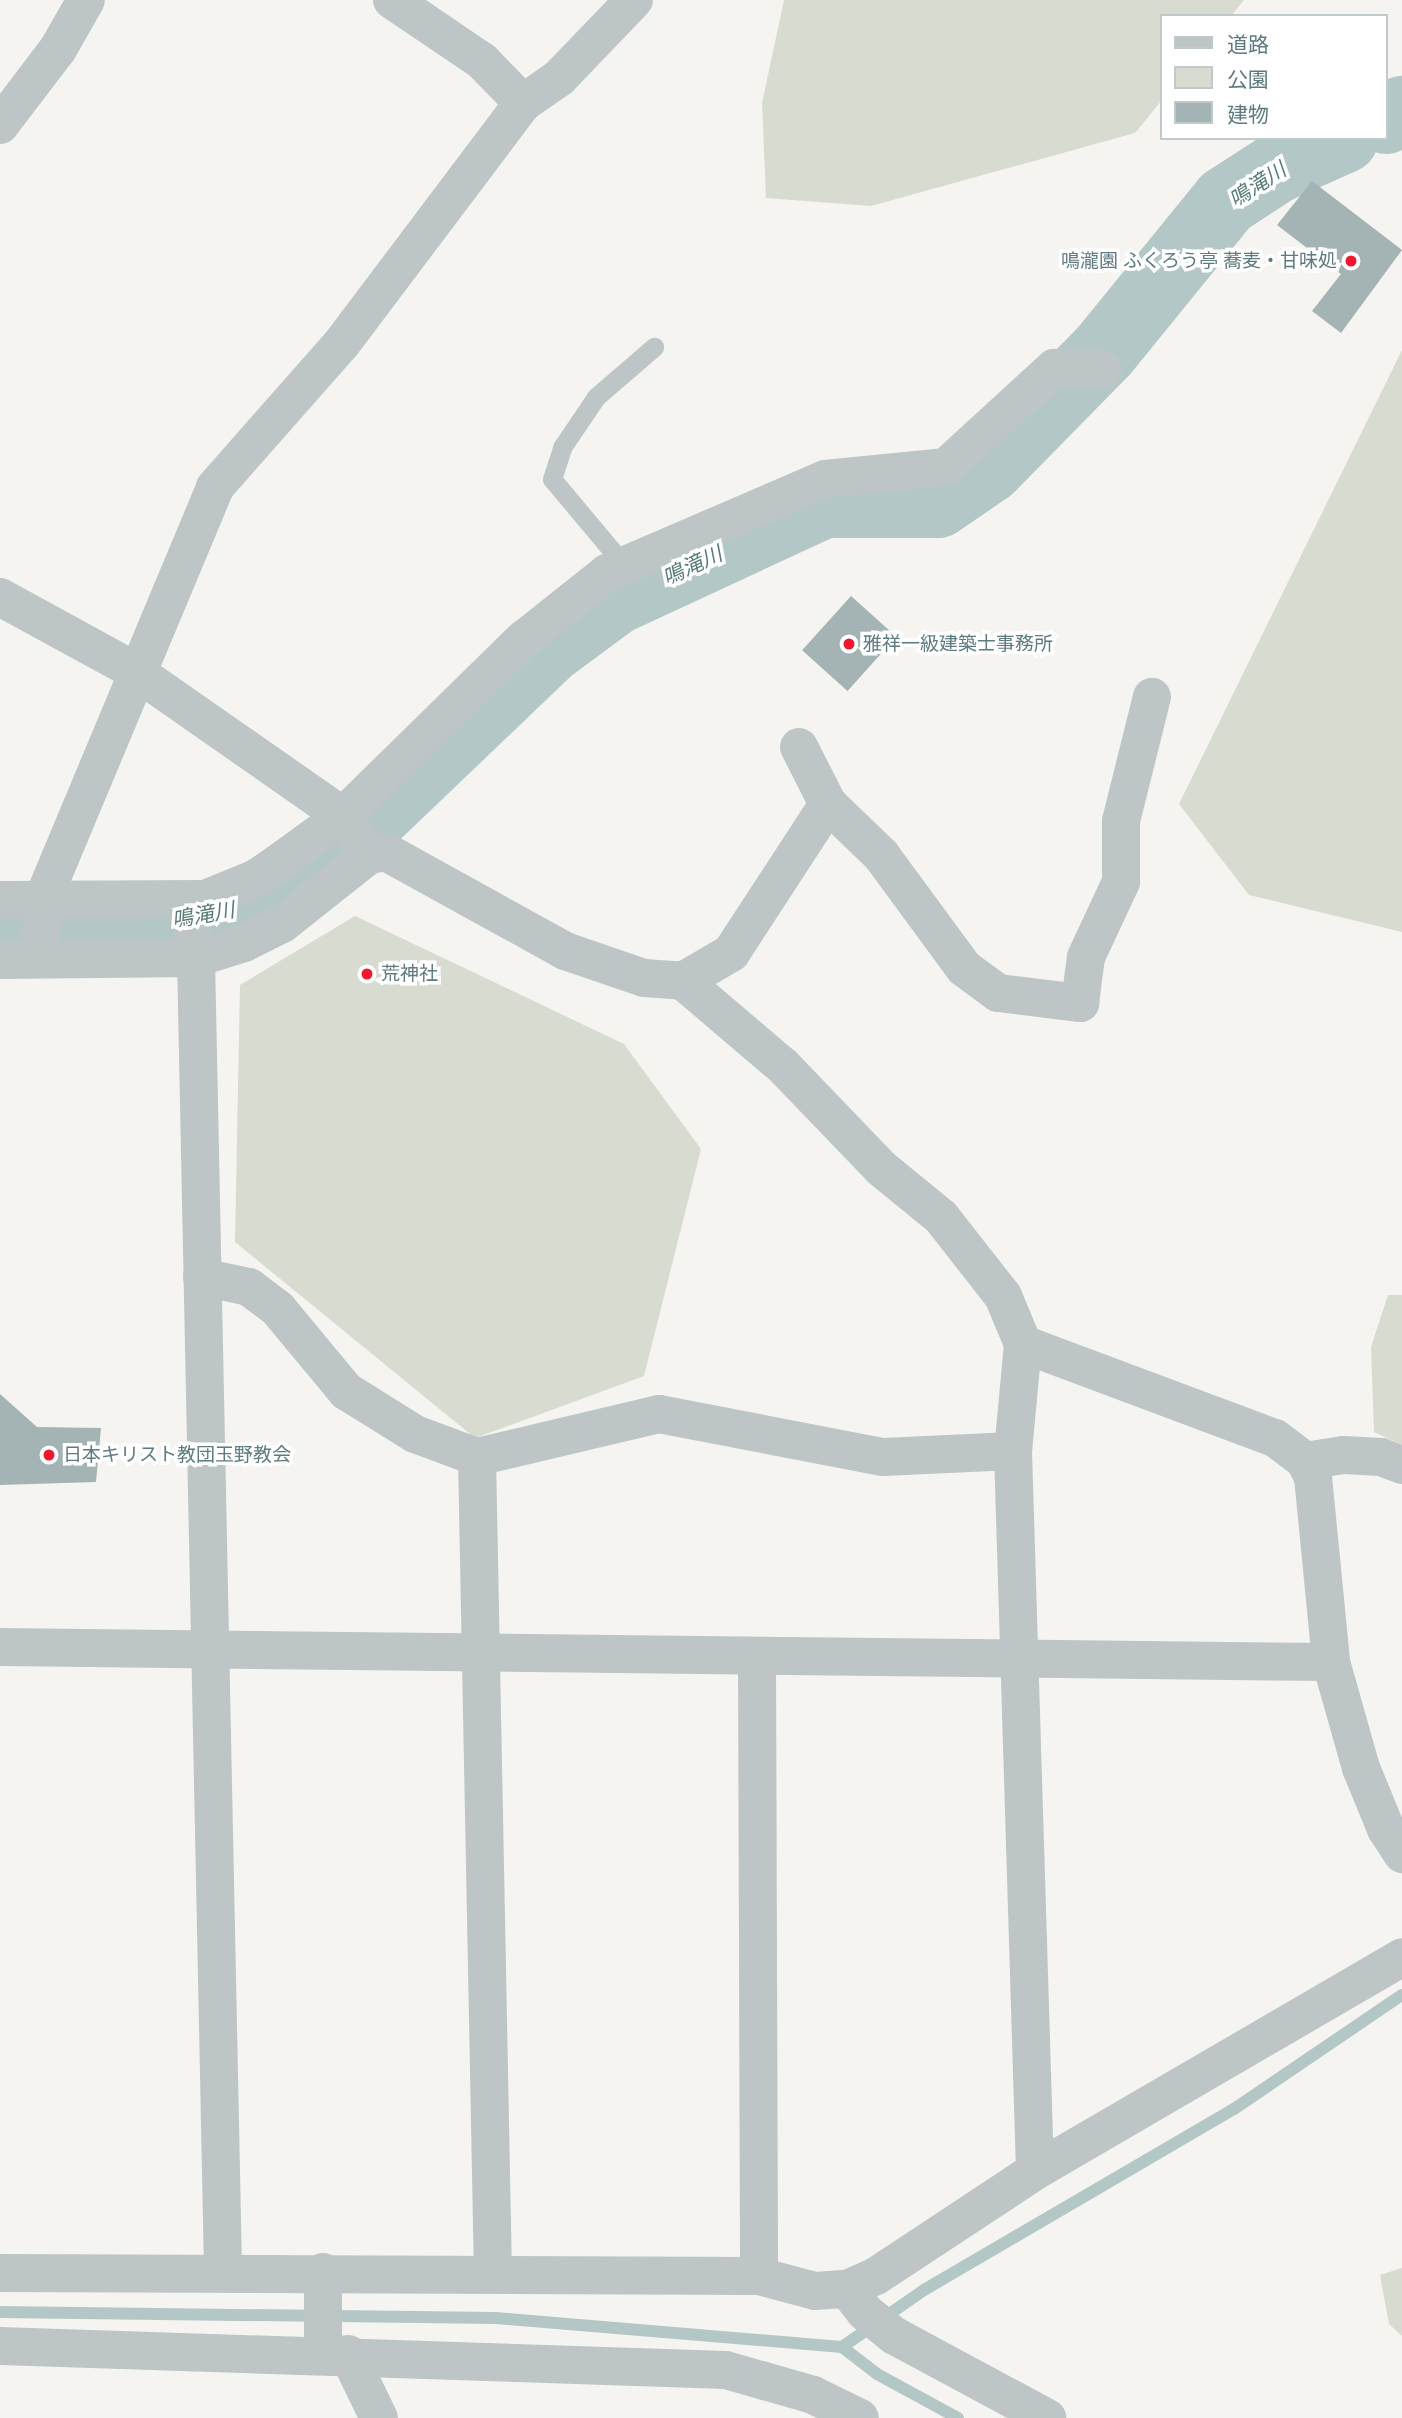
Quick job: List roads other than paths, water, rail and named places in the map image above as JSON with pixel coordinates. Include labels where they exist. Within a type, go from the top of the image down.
[{"type":"street","points":[[0,125],[58,49],[86,0]]},
{"type":"street","points":[[392,0],[482,61],[523,103]]},
{"type":"street","points":[[0,960],[41,927],[135,671],[215,487],[342,343],[523,103],[559,78],[634,0]]},
{"type":"street","points":[[0,900],[41,927],[191,925],[244,943],[282,924],[524,639],[624,565],[825,479],[946,467],[1054,368],[1085,370]]},
{"type":"street","points":[[0,597],[135,671],[355,835],[565,951],[644,978],[683,981],[731,953],[828,804]]},
{"type":"street","points":[[799,747],[828,804],[881,855],[964,968],[998,993],[1080,1003],[1086,957],[1121,882],[1121,821],[1152,697]]},
{"type":"street","points":[[223,2273],[202,1277],[191,925],[205,899],[355,835]]},
{"type":"street","points":[[41,927],[191,925]]},
{"type":"street","points":[[683,981],[783,1066],[881,1168],[941,1217],[1003,1296],[1023,1344],[1013,1451],[1023,1658],[1035,2171]]},
{"type":"street","points":[[202,1277],[249,1287],[278,1309],[346,1391],[415,1434],[477,1457],[659,1414],[883,1457],[1013,1451]]},
{"type":"street","points":[[1023,1344],[1275,1438],[1305,1461],[1313,1477],[1331,1662],[1361,1768],[1386,1829],[1402,1854]]},
{"type":"street","points":[[1305,1461],[1345,1454],[1381,1457],[1402,1465]]},
{"type":"street","points":[[477,1457],[493,2272]]},
{"type":"street","points":[[0,1647],[1331,1662]]},
{"type":"street","points":[[757,1657],[759,2276]]},
{"type":"street","points":[[856,2301],[876,2276],[1035,2171],[1402,1957]]},
{"type":"street","points":[[0,2273],[223,2273],[323,2281],[493,2272],[607,2279],[759,2276],[856,2301],[895,2336],[1047,2418]]},
{"type":"street","points":[[323,2281],[331,2349],[379,2418]]},
{"type":"street","points":[[0,2346],[331,2349],[726,2370],[813,2395],[860,2418]]},
{"type":"lane","points":[[624,565],[552,479],[563,446],[596,397],[654,347]]},
{"type":"waterway","name":"鳴滝川","points":[[1388,118],[1402,111]]},
{"type":"waterway","name":"鳴滝川","points":[[0,924],[155,922],[212,916],[244,906],[372,818],[550,648],[615,600],[824,503],[938,503],[989,468],[1104,351],[1226,201],[1277,168],[1340,140]]},
{"type":"waterway","points":[[0,2312],[496,2318],[842,2347],[924,2290],[1234,2109],[1402,1995]]},
{"type":"waterway","points":[[842,2347],[877,2374],[958,2418]]},
{"type":"place","name":"鳴瀧園 ふくろう亭 蕎麦・甘味処","points":[[1351,261]]},
{"type":"place","name":"雅祥一級建築士事務所","points":[[849,644]]},
{"type":"place","name":"荒神社","points":[[367,974]]},
{"type":"place","name":"日本キリスト教団玉野教会","points":[[49,1455]]}]
